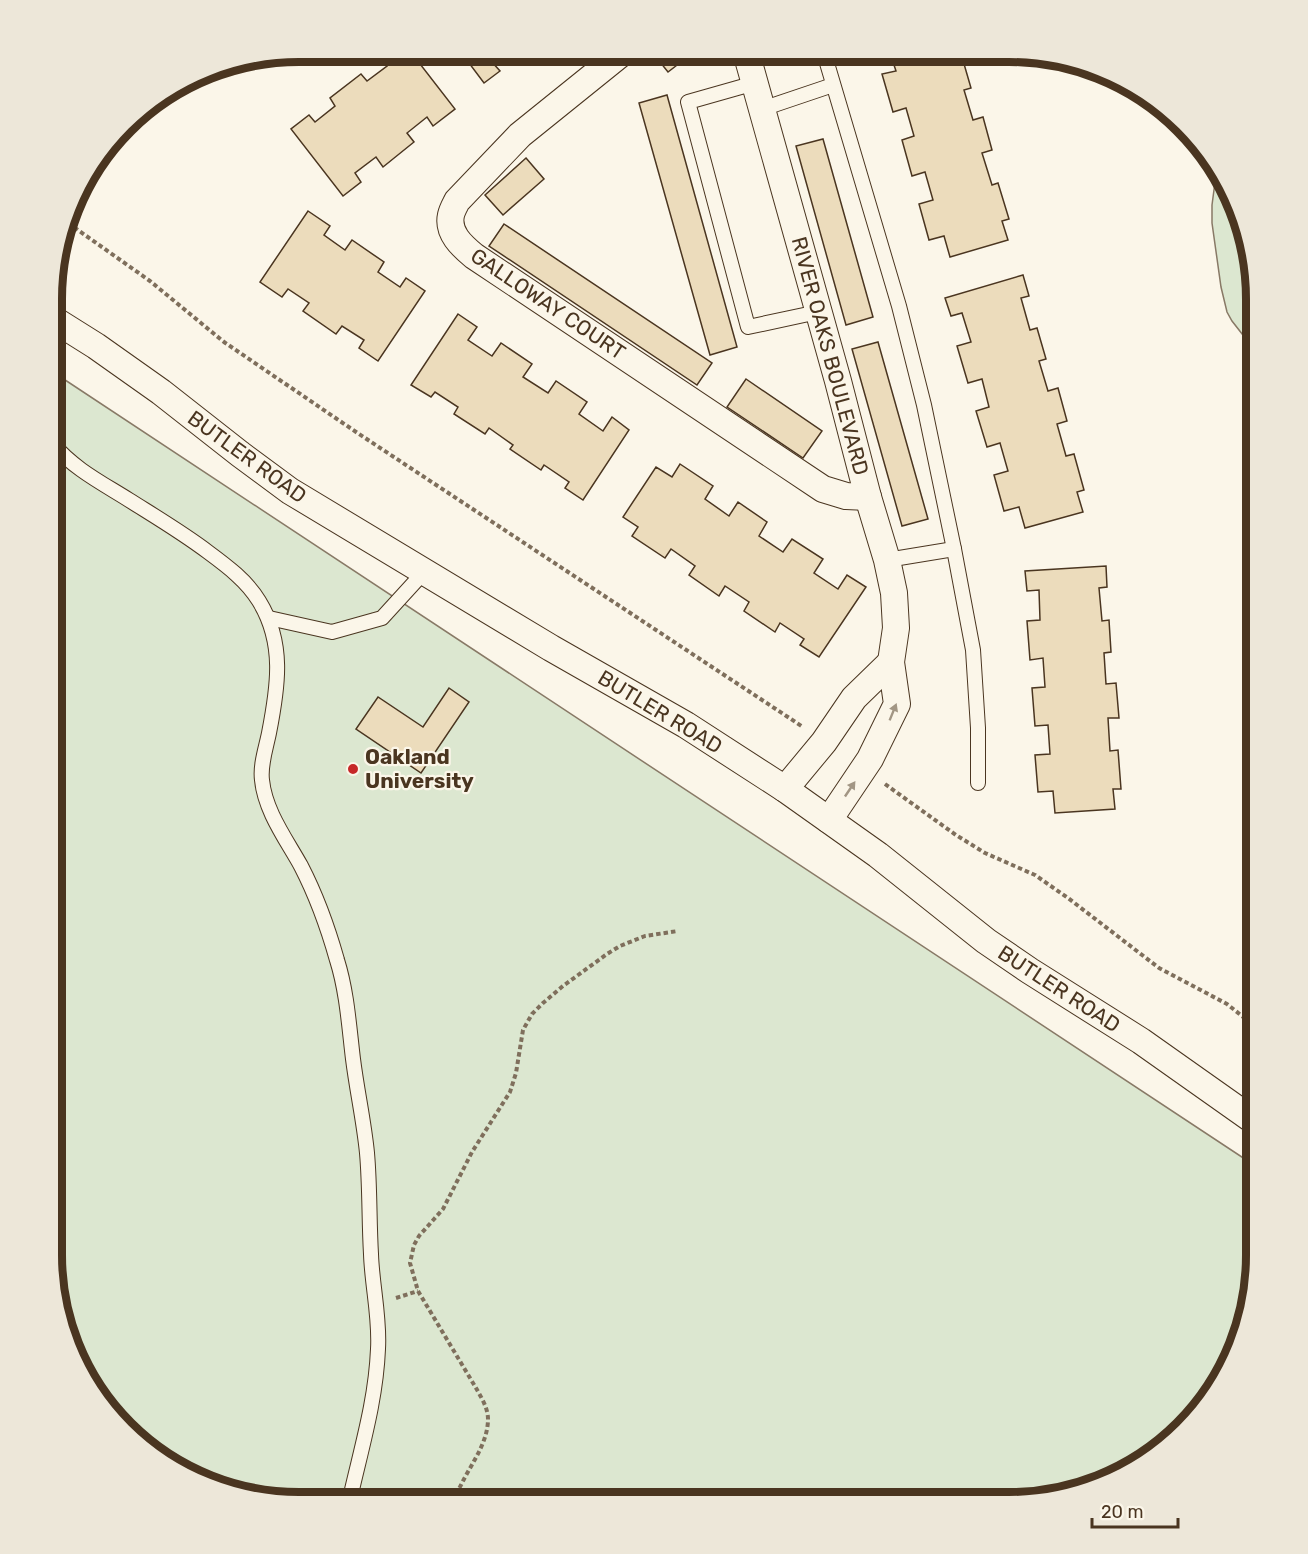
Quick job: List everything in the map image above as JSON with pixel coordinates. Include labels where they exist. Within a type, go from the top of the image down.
[{"type":"street","name":"GALLOWAY COURT","points":[[611,62],[520,135],[457,201],[451,215],[450,228],[459,243],[474,256],[823,489],[846,496],[868,497]]},
{"type":"street","name":"RIVER OAKS BOULEVARD","points":[[749,62],[887,560],[894,593],[896,628],[891,662],[897,704],[870,759],[829,819]]},
{"type":"street","name":"BUTLER ROAD","points":[[62,325],[161,392],[290,491],[551,648],[686,725],[785,789],[878,855],[986,941],[1140,1041],[1246,1115]]},
{"type":"street","points":[[785,789],[824,742],[854,698],[891,662]]},
{"type":"lane","points":[[827,62],[900,306],[924,405],[973,651],[978,728],[978,783]]},
{"type":"lane","points":[[755,83],[688,102],[748,327],[819,312]]},
{"type":"lane","points":[[762,109],[833,85]]},
{"type":"lane","points":[[62,455],[81,471],[177,530],[220,561],[257,597],[269,618],[275,638],[278,669],[276,697],[261,778],[275,821],[302,868],[339,964],[366,1153],[378,1347],[375,1390],[351,1492]]},
{"type":"lane","points":[[887,560],[954,549]]},
{"type":"lane","points":[[269,618],[332,632],[382,618],[424,572]]},
{"type":"path","points":[[73,226],[150,281],[224,342],[359,434],[789,717]]},
{"type":"path","points":[[892,789],[985,853],[1035,875],[1159,968],[1227,1004],[1246,1020]]},
{"type":"path","points":[[458,1492],[486,1433],[488,1417],[476,1388],[418,1291],[410,1263],[414,1245],[443,1209],[472,1152],[510,1092],[516,1073],[523,1030],[532,1014],[570,981],[620,946],[645,936],[678,932]]},
{"type":"green space","points":[[1215,180],[1234,222],[1242,252],[1246,283],[1246,339],[1227,312],[1212,223]]},
{"type":"green space","name":"Oakland University","points":[[62,378],[1246,1160],[1246,1271],[1242,1302],[1234,1332],[1222,1360],[1207,1387],[1188,1412],[1154,1444],[1114,1468],[1086,1480],[1056,1488],[1025,1492],[283,1492],[252,1488],[222,1480],[180,1461],[142,1434],[110,1400],[86,1360],[74,1332],[66,1302],[62,1271]]},
{"type":"building","points":[[384,62],[419,62],[455,109],[433,126],[427,117],[407,133],[414,142],[383,167],[376,157],[355,173],[361,182],[343,196],[291,129],[309,115],[315,122],[335,106],[330,98],[361,74],[367,81],[387,66]]},
{"type":"building","points":[[468,62],[492,62],[500,71],[484,83]]},
{"type":"building","points":[[660,62],[681,62],[668,72]]},
{"type":"building","points":[[893,62],[963,62],[971,88],[964,90],[973,120],[983,117],[992,150],[982,153],[992,185],[998,183],[1009,219],[1002,221],[1008,240],[950,257],[944,236],[929,240],[919,204],[933,200],[925,172],[912,176],[902,140],[914,136],[906,108],[893,112],[882,74],[896,71]]},
{"type":"building","points":[[667,95],[737,347],[710,355],[639,103]]},
{"type":"building","points":[[823,139],[873,317],[846,325],[796,146]]},
{"type":"building","points":[[526,158],[544,179],[503,215],[485,195]]},
{"type":"building","points":[[308,211],[330,226],[324,235],[345,250],[352,240],[384,262],[378,272],[400,287],[406,278],[425,291],[378,361],[359,348],[364,340],[342,326],[336,334],[303,311],[309,303],[288,289],[282,297],[260,282]]},
{"type":"building","points":[[504,224],[712,363],[697,385],[489,246]]},
{"type":"building","points":[[1023,275],[1029,296],[1021,298],[1030,330],[1037,328],[1046,359],[1039,361],[1048,391],[1058,388],[1067,421],[1057,424],[1066,456],[1074,454],[1084,490],[1077,492],[1083,512],[1025,528],[1019,507],[1004,511],[994,475],[1008,471],[1000,443],[987,447],[976,411],[989,407],[982,379],[968,383],[957,346],[971,342],[962,313],[951,316],[945,298]]},
{"type":"building","points":[[458,314],[477,327],[468,340],[492,356],[501,343],[532,364],[523,377],[548,393],[556,381],[587,402],[579,414],[603,431],[612,417],[629,430],[583,500],[565,488],[569,482],[544,465],[541,470],[510,449],[513,445],[489,428],[485,434],[454,414],[458,407],[435,392],[431,397],[411,385]]},
{"type":"building","points":[[878,342],[928,519],[902,526],[852,349]]},
{"type":"building","points":[[746,379],[822,431],[803,458],[727,407]]},
{"type":"building","points":[[680,464],[713,486],[705,499],[729,516],[738,502],[767,522],[759,536],[783,552],[792,539],[823,559],[814,573],[838,589],[847,575],[866,587],[819,657],[800,645],[804,639],[780,623],[775,632],[744,611],[749,602],[725,586],[719,596],[689,575],[695,566],[671,549],[665,558],[632,536],[638,527],[623,517],[656,467],[672,477]]},
{"type":"building","points":[[1106,566],[1107,587],[1099,588],[1102,621],[1109,620],[1111,652],[1104,653],[1106,684],[1116,683],[1119,718],[1108,718],[1110,751],[1118,750],[1121,789],[1113,789],[1115,809],[1055,813],[1053,791],[1038,792],[1035,755],[1050,754],[1048,725],[1035,726],[1032,688],[1045,687],[1043,658],[1030,660],[1027,621],[1040,620],[1039,590],[1027,591],[1025,571]]},
{"type":"building","points":[[449,688],[469,702],[421,773],[356,729],[378,697],[423,727]]},
{"type":"place","name":"Oakland University","points":[[353,769]]}]
